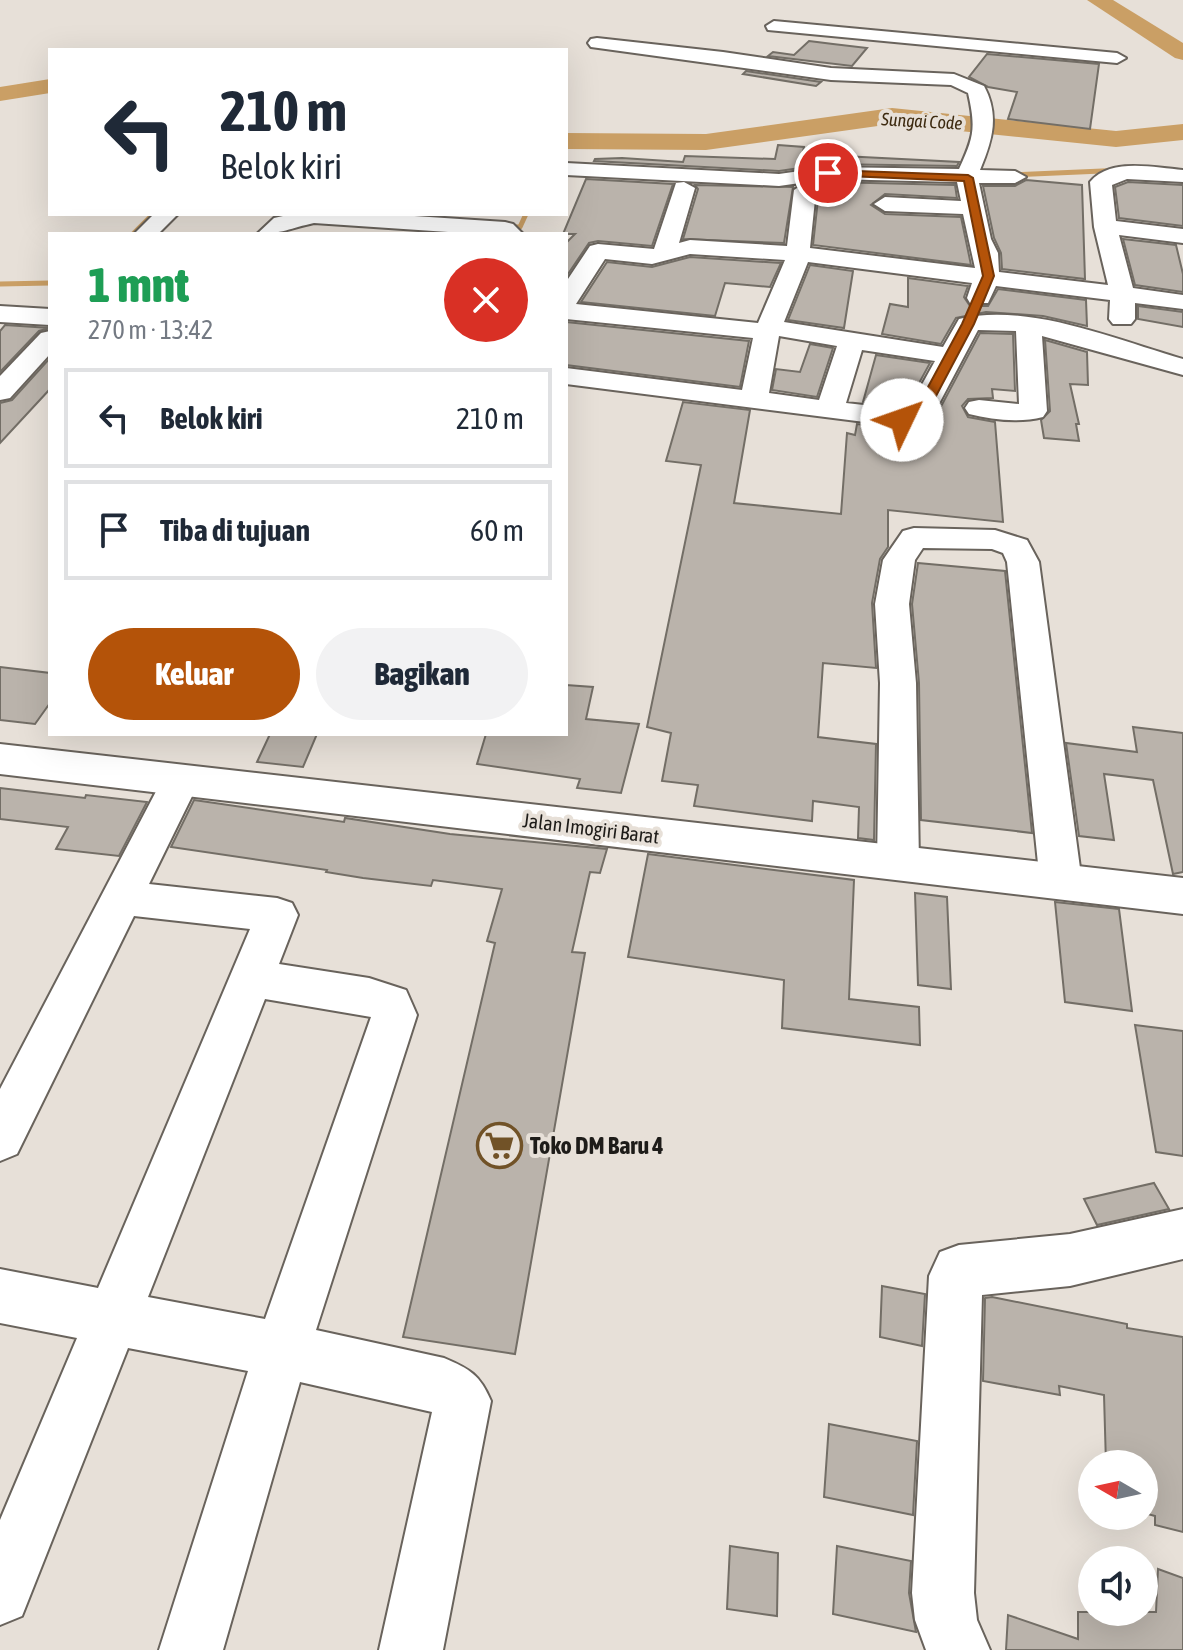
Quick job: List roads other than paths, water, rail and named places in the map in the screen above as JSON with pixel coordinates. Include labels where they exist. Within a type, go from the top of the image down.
[{"type":"main road","name":"Jalan Imogiri Barat","points":[[0,759],[1182,899]]},
{"type":"street","points":[[723,57],[767,29],[997,39],[1117,58]]},
{"type":"street","points":[[831,74],[861,34]]},
{"type":"street","points":[[568,376],[902,420],[916,418],[968,324],[988,276],[968,176],[984,131],[980,94],[954,80],[831,74],[723,57],[597,43]]},
{"type":"street","points":[[568,169],[779,180],[828,173],[1015,177]]},
{"type":"street","points":[[1122,351],[1123,296],[1105,227],[1101,182],[1124,172],[1183,176]]},
{"type":"street","points":[[660,262],[684,188]]},
{"type":"street","points":[[754,399],[768,330],[799,254],[798,233],[805,190]]},
{"type":"street","points":[[885,204],[972,208]]},
{"type":"street","points":[[147,232],[165,216]]},
{"type":"street","points":[[269,216],[288,221]]},
{"type":"street","points":[[271,232],[288,221],[314,216],[397,228],[518,229]]},
{"type":"street","points":[[1105,227],[1183,236]]},
{"type":"street","points":[[568,296],[587,250],[660,262],[690,247],[799,254],[1183,302]]},
{"type":"street","points":[[0,301],[48,300]]},
{"type":"street","points":[[568,311],[852,338],[951,356]]},
{"type":"street","points":[[0,314],[48,317]]},
{"type":"street","points":[[968,324],[992,319],[1029,325],[1183,367]]},
{"type":"street","points":[[979,408],[1023,413],[1033,411],[1029,325]]},
{"type":"street","points":[[830,411],[852,338]]},
{"type":"street","points":[[0,392],[48,341]]},
{"type":"street","points":[[898,863],[898,683],[892,604],[899,560],[914,538],[995,540],[1016,547],[1023,562],[1061,883]]},
{"type":"street","points":[[0,1138],[181,780]]},
{"type":"street","points":[[0,1594],[277,915],[121,898]]},
{"type":"street","points":[[191,1650],[282,1350],[394,1015],[390,1004],[369,997],[251,978]]},
{"type":"street","points":[[958,1650],[946,1620],[943,1593],[956,1276],[959,1271],[1070,1260],[1183,1234]]},
{"type":"street","points":[[0,1296],[282,1350],[444,1386],[463,1401],[411,1650]]},
{"type":"waterway","name":"Sungai Code","points":[[1098,0],[1183,53]]},
{"type":"waterway","name":"Sungai Code","points":[[0,94],[48,86]]},
{"type":"waterway","name":"Sungai Code","points":[[568,141],[706,142],[892,116],[1116,139],[1183,132]]},
{"type":"waterway","points":[[1012,175],[1125,170]]},
{"type":"waterway","points":[[135,232],[151,216]]},
{"type":"waterway","points":[[505,227],[520,227],[525,216]]},
{"type":"waterway","points":[[0,284],[48,283]]},
{"type":"place","name":"Toko DM Baru 4","points":[[499,1145]]}]
